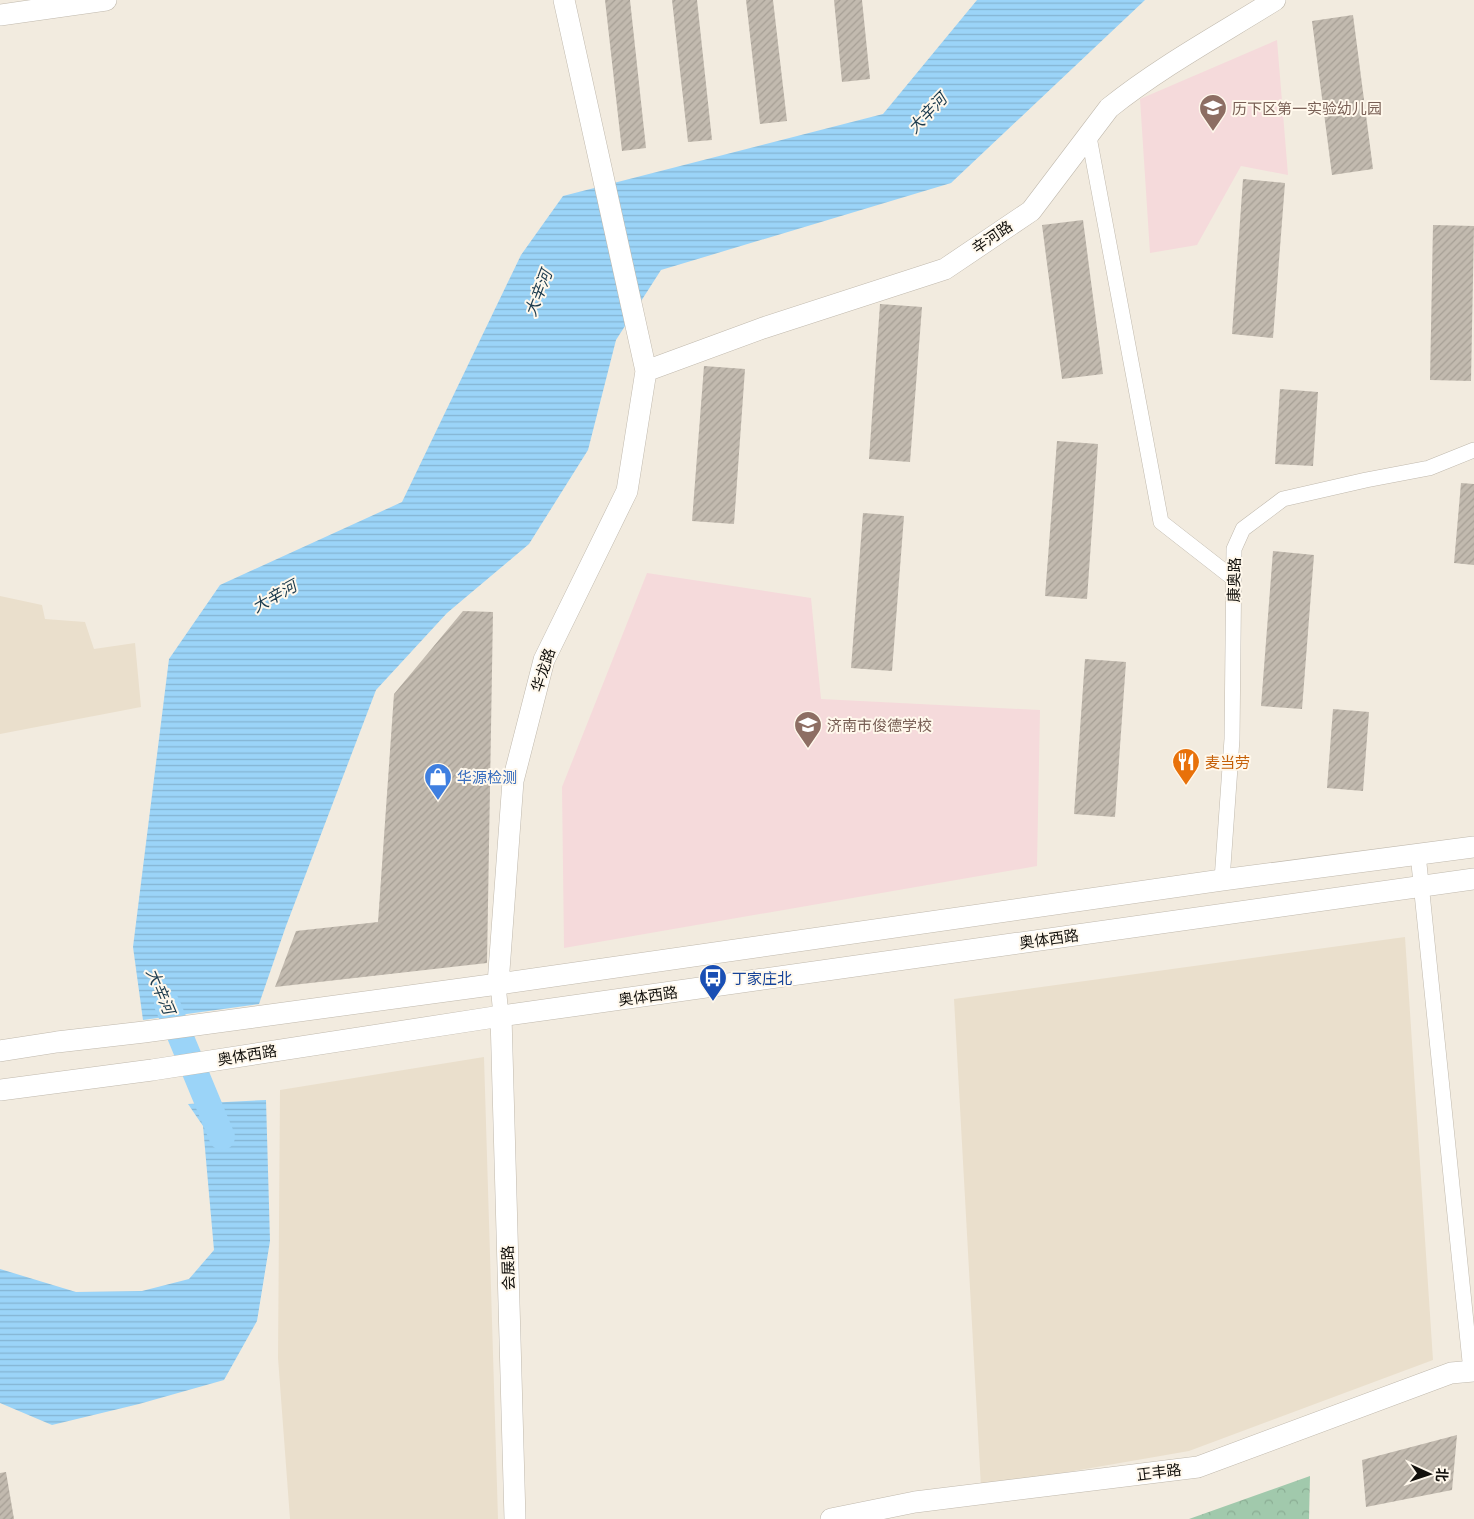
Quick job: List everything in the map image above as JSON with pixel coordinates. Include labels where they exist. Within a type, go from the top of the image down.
[{"type":"main road","points":[[0,15],[106,0]]},
{"type":"main road","points":[[564,0],[646,371]]},
{"type":"main road","name":"辛河路","points":[[646,371],[764,328],[945,269],[1031,211],[1089,137],[1109,108],[1175,62],[1275,0]]},
{"type":"main road","name":"华龙路","points":[[498,984],[513,781],[544,660],[627,491],[646,371]]},
{"type":"main road","points":[[0,1051],[498,984],[1222,880],[1474,847]]},
{"type":"main road","name":"奥体西路","points":[[0,1090],[152,1070],[501,1016],[1474,880]]},
{"type":"main road","name":"会展路","points":[[501,1016],[515,1519]]},
{"type":"main road","name":"正丰路","points":[[830,1519],[915,1502],[1198,1467],[1451,1373],[1472,1371]]},
{"type":"street","points":[[1089,137],[1161,522],[1234,579]]},
{"type":"street","name":"康奥路","points":[[1222,880],[1232,739],[1234,549],[1243,529],[1282,499],[1429,468],[1474,450]]},
{"type":"street","points":[[1418,854],[1472,1371]]},
{"type":"street","points":[[498,984],[501,1016]]},
{"type":"shaded area","name":"历下区第一实验幼儿园","points":[[1277,40],[1288,175],[1241,166],[1197,245],[1150,253],[1140,99]]},
{"type":"shaded area","name":"济南市俊德学校","points":[[647,573],[811,598],[821,699],[1040,710],[1037,866],[564,948],[562,787]]},
{"type":"shaded area","points":[[0,596],[42,605],[45,619],[85,622],[94,649],[135,643],[141,707],[0,734]]},
{"type":"shaded area","points":[[1405,937],[1433,1360],[1189,1451],[981,1487],[954,999]]},
{"type":"shaded area","points":[[484,1057],[498,1519],[290,1519],[278,1358],[280,1090]]},
{"type":"green space","points":[[1310,1476],[1309,1519],[1189,1519]]},
{"type":"water","points":[[977,0],[1145,0],[951,183],[661,270],[616,340],[588,450],[529,544],[447,613],[376,690],[286,926],[259,1004],[143,1020],[133,947],[169,659],[220,585],[402,502],[521,255],[563,196],[883,114]]},
{"type":"water","points":[[266,1100],[270,1241],[257,1321],[224,1380],[139,1404],[52,1425],[0,1403],[0,1269],[76,1292],[142,1291],[189,1279],[214,1250],[203,1126],[188,1104]]},
{"type":"building","points":[[605,0],[630,0],[646,148],[622,151]]},
{"type":"building","points":[[672,0],[697,0],[712,140],[688,142]]},
{"type":"building","points":[[746,0],[773,0],[787,121],[760,124]]},
{"type":"building","points":[[834,0],[862,0],[870,79],[842,82]]},
{"type":"building","points":[[1353,15],[1373,169],[1332,175],[1312,21]]},
{"type":"building","points":[[1243,179],[1285,183],[1273,338],[1232,334]]},
{"type":"building","points":[[1083,220],[1103,374],[1062,379],[1042,225]]},
{"type":"building","points":[[1433,225],[1474,226],[1471,381],[1430,380]]},
{"type":"building","points":[[880,304],[922,307],[910,462],[869,459]]},
{"type":"building","points":[[704,366],[745,369],[734,524],[692,521]]},
{"type":"building","points":[[1280,389],[1318,392],[1313,466],[1275,464]]},
{"type":"building","points":[[1057,441],[1098,444],[1087,599],[1045,596]]},
{"type":"building","points":[[1461,483],[1474,484],[1474,565],[1454,563]]},
{"type":"building","points":[[863,513],[904,516],[892,671],[851,668]]},
{"type":"building","points":[[1273,551],[1314,555],[1302,709],[1261,706]]},
{"type":"building","name":"华源检测","points":[[463,611],[493,612],[487,963],[275,987],[296,931],[378,922],[394,694]]},
{"type":"building","points":[[1085,659],[1126,662],[1115,817],[1074,814]]},
{"type":"building","points":[[1333,709],[1369,712],[1363,791],[1327,788]]},
{"type":"building","points":[[1457,1435],[1452,1490],[1366,1507],[1362,1460]]},
{"type":"building","points":[[6,1472],[14,1519],[0,1519],[0,1473]]},
{"type":"waterway","name":"大辛河","points":[[167,1004],[222,1137]]},
{"type":"place","name":"历下区第一实验幼儿园","points":[[1213,132]]},
{"type":"place","name":"济南市俊德学校","points":[[808,749]]},
{"type":"place","name":"麦当劳","points":[[1186,786]]},
{"type":"place","name":"华源检测","points":[[438,801]]},
{"type":"place","name":"丁家庄北","points":[[713,1002]]}]
